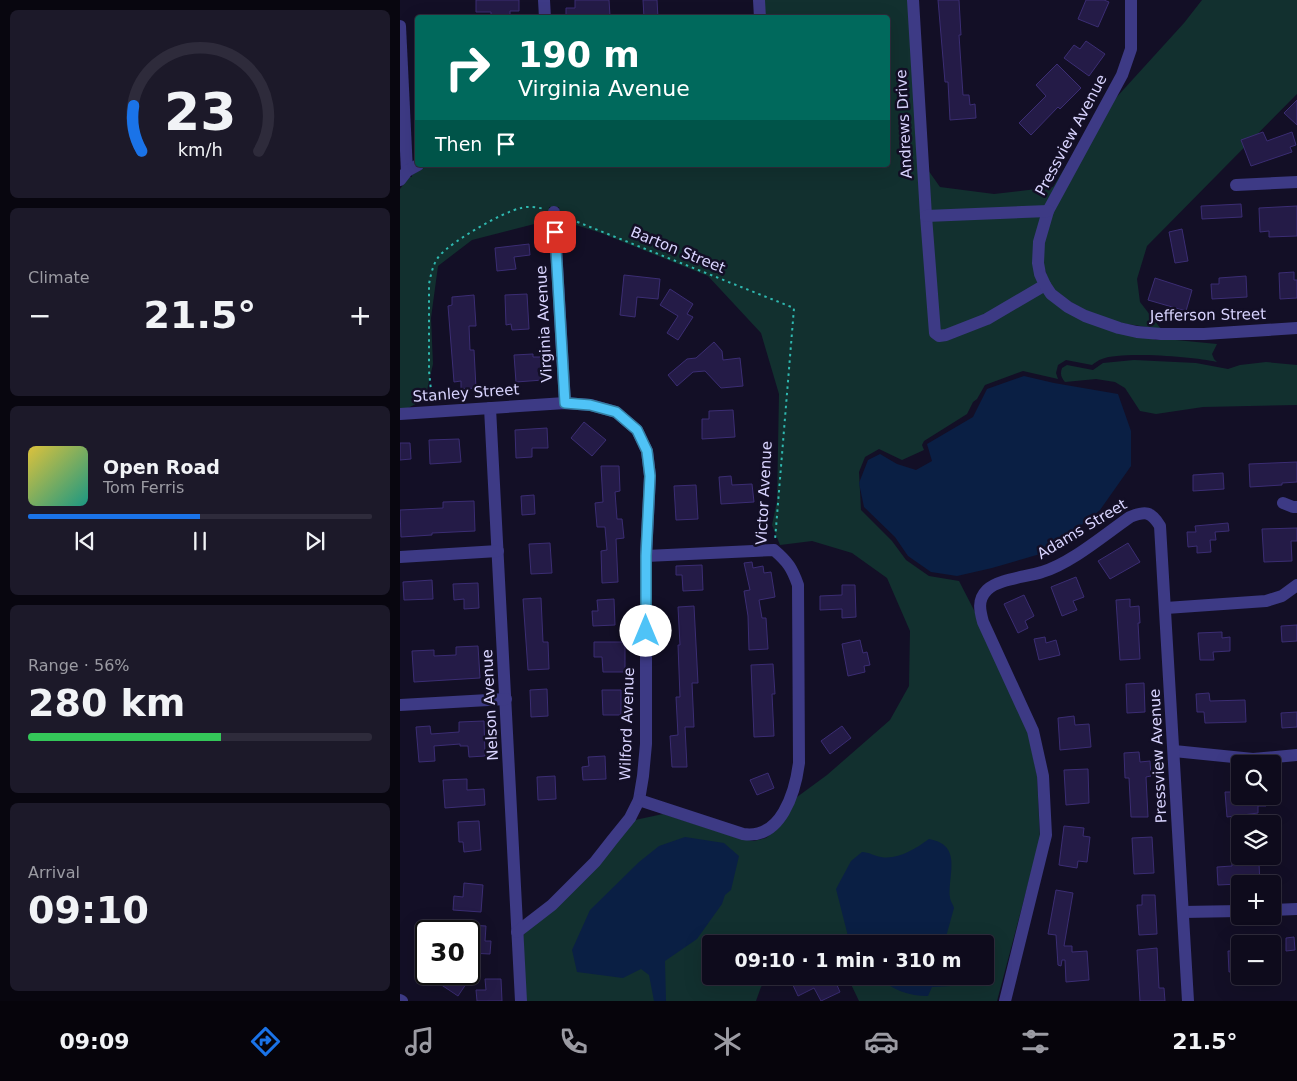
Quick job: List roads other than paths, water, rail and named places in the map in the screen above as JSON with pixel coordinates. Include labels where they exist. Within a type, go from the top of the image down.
[{"type":"street","points":[[544,0],[545,15]]},
{"type":"street","points":[[760,0],[760,15]]},
{"type":"street","name":"Andrews Drive","points":[[913,0],[935,333],[939,336],[988,319],[1044,285]]},
{"type":"street","name":"Pressview Avenue","points":[[1044,285],[1040,274],[1038,256],[1039,242],[1048,211],[1122,75],[1131,49],[1130,0]]},
{"type":"street","points":[[400,26],[408,172]]},
{"type":"street","points":[[1236,185],[1297,182]]},
{"type":"street","points":[[926,216],[1048,211]]},
{"type":"street","name":"Virginia Avenue","points":[[554,212],[565,403]]},
{"type":"street","name":"Jefferson Street","points":[[1044,285],[1051,294],[1077,312],[1119,328],[1137,332],[1195,334],[1297,328]]},
{"type":"street","name":"Stanley Street","points":[[400,414],[565,403]]},
{"type":"street","name":"Wilford Avenue","points":[[517,932],[552,905],[595,862],[630,818],[639,800],[644,776],[646,744],[646,556],[650,476],[647,451],[637,430],[616,412],[590,405],[565,403]]},
{"type":"street","name":"Nelson Avenue","points":[[490,408],[521,1001]]},
{"type":"street","points":[[1283,503],[1297,507]]},
{"type":"street","name":"Pressview Avenue","points":[[1150,514],[1156,518],[1160,526],[1188,1001]]},
{"type":"street","name":"Adams Street","points":[[1005,1001],[1046,835],[1043,776],[1033,731],[983,622],[980,609],[981,600],[987,590],[996,584],[1044,572],[1065,562],[1130,517],[1150,514]]},
{"type":"street","name":"Victor Avenue","points":[[639,800],[753,836],[763,833],[773,826],[783,813],[792,795],[799,763],[798,585],[787,560],[774,550],[646,556]]},
{"type":"street","points":[[400,557],[498,551]]},
{"type":"street","points":[[1166,608],[1266,601],[1282,596],[1297,585]]},
{"type":"street","points":[[400,705],[506,699]]},
{"type":"street","points":[[1174,751],[1252,759],[1297,755]]},
{"type":"street","points":[[1281,910],[1297,909]]},
{"type":"street","points":[[1183,912],[1231,911]]},
{"type":"water","points":[[1024,376],[1118,394],[1131,431],[1131,466],[1100,510],[1065,538],[1040,554],[957,576],[931,572],[908,556],[895,537],[864,507],[859,483],[868,460],[880,454],[897,464],[916,470],[932,461],[927,444],[973,417],[987,389]]},
{"type":"water","points":[[685,837],[724,843],[739,856],[731,890],[725,895],[722,904],[697,939],[665,961],[666,1001],[654,1001],[649,975],[641,969],[623,978],[577,972],[572,950],[590,910],[639,862],[659,846]]},
{"type":"water","points":[[929,839],[940,842],[950,854],[950,900],[954,908],[946,935],[848,935],[836,889],[851,861],[862,852],[881,857],[894,857],[912,850]]},
{"type":"water","points":[[889,985],[952,985],[932,987],[928,996],[908,994]]}]
